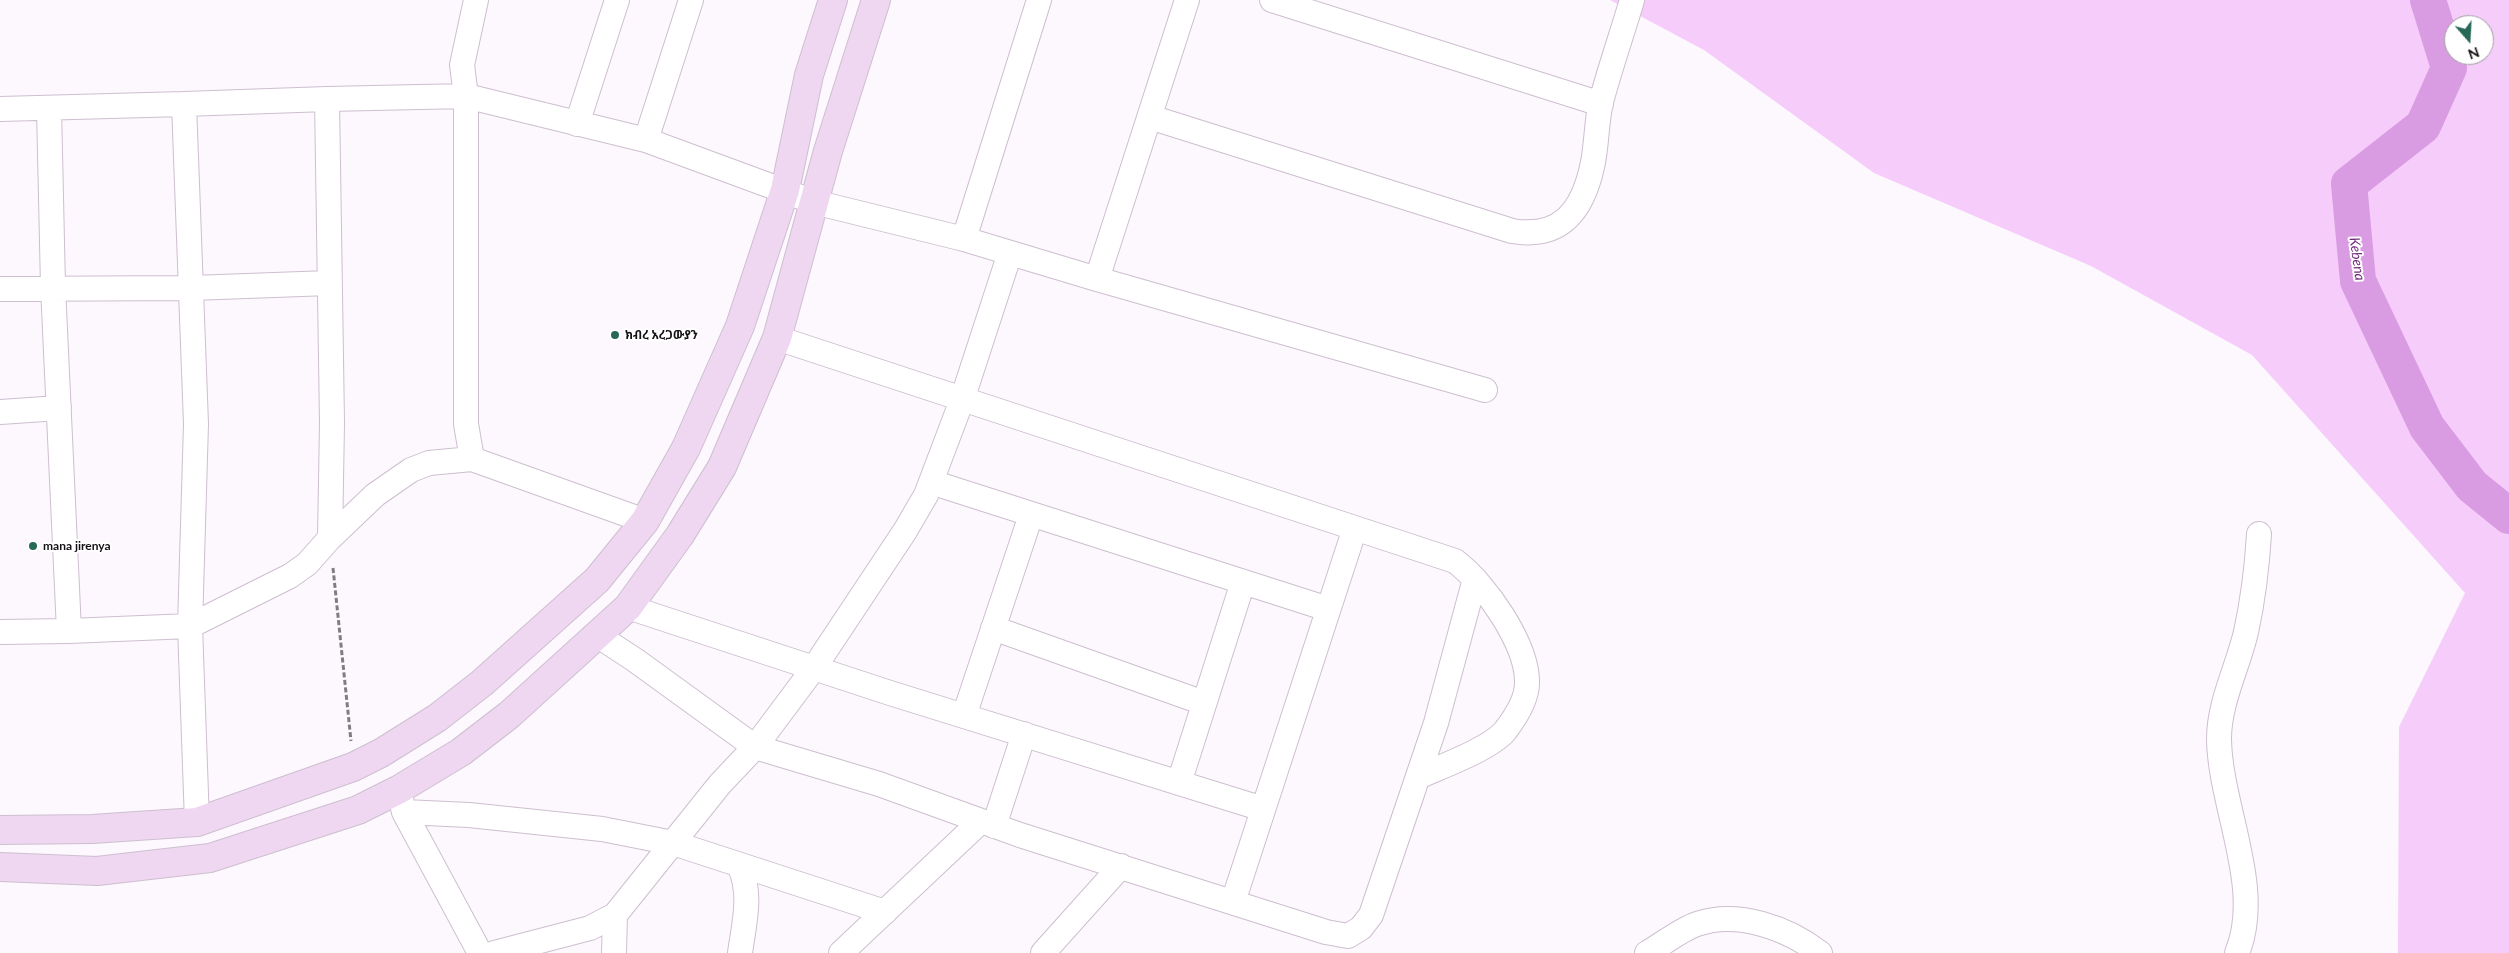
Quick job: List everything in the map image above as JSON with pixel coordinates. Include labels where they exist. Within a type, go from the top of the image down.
[{"type":"main road","points":[[0,830],[92,829],[197,822],[353,767],[381,753],[437,718],[482,683],[597,580],[644,521],[686,448],[740,326],[785,190],[809,75],[834,0]]},
{"type":"main road","points":[[0,866],[97,871],[210,858],[358,810],[401,801],[508,715],[628,607],[680,535],[722,467],[777,338],[814,202],[876,0]]},
{"type":"street","points":[[472,459],[466,424],[466,96],[462,65],[476,0]]},
{"type":"street","points":[[577,124],[617,0]]},
{"type":"street","points":[[646,140],[690,0]]},
{"type":"street","points":[[964,239],[1039,0]]},
{"type":"street","points":[[1097,279],[1187,0]]},
{"type":"street","points":[[1272,0],[1601,104]]},
{"type":"street","points":[[1150,117],[1512,231],[1530,234],[1551,230],[1571,216],[1585,190],[1593,166],[1601,104],[1632,0]]},
{"type":"street","points":[[0,109],[466,96],[646,140],[814,202],[964,239],[1484,390]]},
{"type":"street","points":[[326,99],[332,423],[330,538]]},
{"type":"street","points":[[184,104],[196,424],[190,626],[197,822]]},
{"type":"street","points":[[49,108],[53,287],[69,631]]},
{"type":"street","points":[[494,953],[590,928],[615,915],[720,784],[755,747],[814,668],[905,531],[931,482],[962,400],[1010,252]]},
{"type":"street","points":[[0,289],[53,287],[192,288],[329,283]]},
{"type":"street","points":[[777,338],[1455,561],[1476,579],[1509,626],[1523,654],[1527,683],[1522,705],[1504,732],[1479,749],[1418,778]]},
{"type":"street","points":[[0,412],[59,408]]},
{"type":"street","points":[[0,632],[190,626],[290,576],[307,564],[330,538],[375,495],[411,470],[428,463],[472,459],[644,521]]},
{"type":"street","points":[[931,482],[1328,609]]},
{"type":"street","points":[[964,716],[1031,514]]},
{"type":"street","points":[[1233,902],[1355,528]]},
{"type":"street","points":[[2237,953],[2241,943],[2245,902],[2219,738],[2226,699],[2246,633],[2256,576],[2259,534]]},
{"type":"street","points":[[597,635],[635,660],[755,747],[879,784],[987,824],[1326,932],[1348,936],[1354,933],[1371,915],[1436,722],[1476,579]]},
{"type":"street","points":[[1179,783],[1243,582]]},
{"type":"street","points":[[628,607],[964,716],[1263,808]]},
{"type":"street","points":[[993,628],[1204,703]]},
{"type":"street","points":[[841,953],[885,912],[987,824],[1024,734]]},
{"type":"street","points":[[401,801],[469,815],[602,829],[673,843],[740,867],[885,912]]},
{"type":"street","points":[[401,801],[480,953]]},
{"type":"street","points":[[1043,953],[1121,866]]},
{"type":"street","points":[[740,867],[745,878],[748,898],[740,953]]},
{"type":"street","points":[[614,953],[615,915]]},
{"type":"street","points":[[1647,953],[1696,925],[1717,919],[1735,919],[1781,930],[1820,953]]},
{"type":"path","points":[[330,538],[353,767]]},
{"type":"shaded area","points":[[1610,0],[2509,0],[2509,953],[2398,953],[2399,727],[2465,593],[2252,355],[2091,266],[1874,173],[1704,50]]},
{"type":"waterway","name":"Kebena","points":[[2428,0],[2449,68],[2423,126],[2349,184],[2358,281],[2427,427],[2472,486],[2509,516]]},
{"type":"place","name":"ክብረ አረጋውያን","points":[[615,335]]},
{"type":"place","name":"mana jirenya","points":[[33,546]]}]
